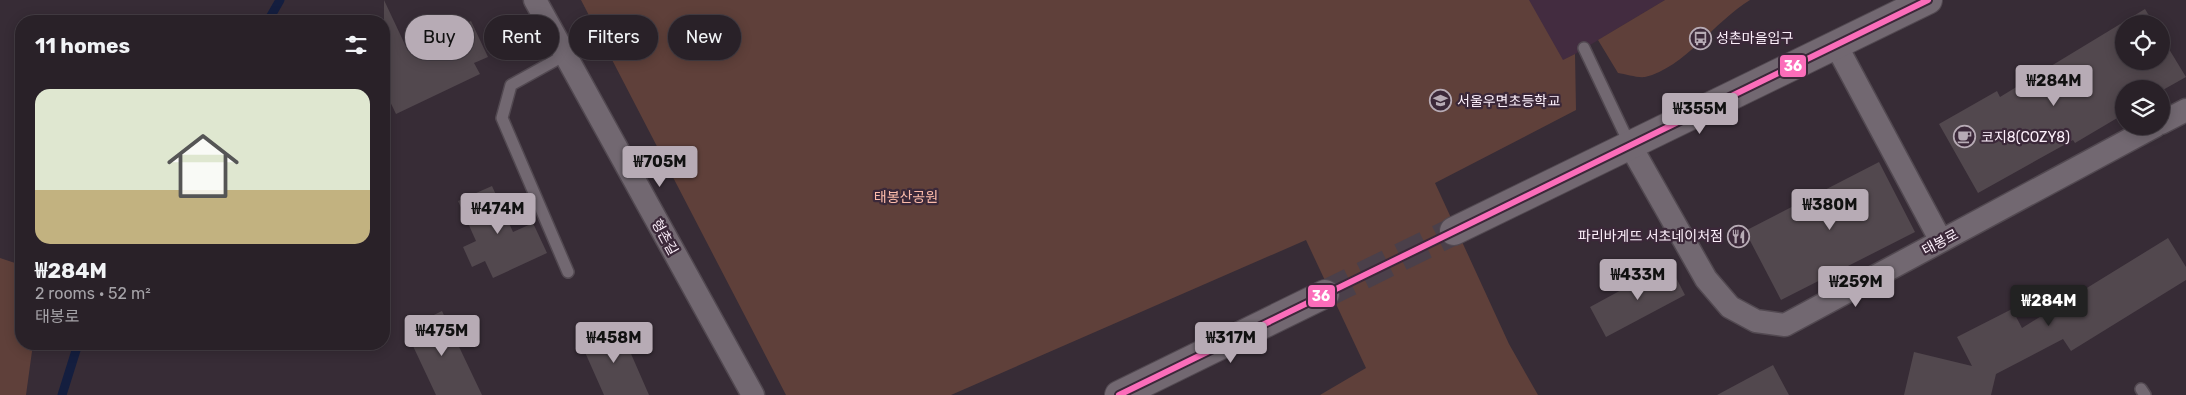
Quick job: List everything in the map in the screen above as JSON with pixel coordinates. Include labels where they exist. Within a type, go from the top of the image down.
[{"type":"street","name":"형촌길","points":[[535,0],[753,395]]},
{"type":"street","points":[[1454,231],[1928,0]]},
{"type":"street","points":[[1836,45],[1941,241]]},
{"type":"street","points":[[2170,118],[2186,110]]},
{"type":"street","name":"태봉로","points":[[1630,145],[1706,279],[1730,307],[1756,321],[1786,324],[2138,135]]},
{"type":"street","points":[[1119,395],[1325,294]]},
{"type":"lane","points":[[1584,48],[1630,145]]},
{"type":"lane","points":[[565,55],[510,85],[502,118],[568,272]]},
{"type":"shaded area","name":"서울우면초등학교","points":[[1338,0],[1665,0],[1575,54],[1415,142]]},
{"type":"green space","name":"태봉산공원","points":[[581,0],[1529,0],[1563,60],[1575,54],[1576,110],[1435,183],[1509,344],[1538,395],[1320,395],[1366,368],[1306,240],[951,395],[786,395],[612,60],[658,60],[658,15],[589,15]]},
{"type":"green space","points":[[1665,0],[1750,0],[1737,9],[1686,54],[1659,72],[1645,77],[1618,73],[1598,40]]},
{"type":"green space","points":[[0,258],[15,263],[15,350],[32,350],[26,395],[0,395]]},
{"type":"building","points":[[384,0],[405,45],[405,60],[474,60],[474,27],[484,49],[484,59],[474,63],[480,74],[396,114],[390,102],[390,15],[384,15]]},
{"type":"building","points":[[2145,9],[2149,15],[2135,15]]},
{"type":"building","points":[[2115,27],[2115,70],[2170,70],[2170,51],[2186,77],[2170,86],[2170,80],[2115,80],[2115,119],[2075,143],[2073,140],[1978,193],[1939,124],[1997,91],[2000,97]]},
{"type":"building","points":[[1879,162],[1915,232],[1781,300],[1745,231]]},
{"type":"building","points":[[492,186],[513,232],[533,223],[547,253],[493,278],[485,261],[472,267],[463,247],[476,241],[458,201]]},
{"type":"building","points":[[2168,238],[2186,267],[2186,280],[2071,351],[2063,339],[1996,374],[1991,395],[1904,395],[1914,352],[1972,366],[1957,337],[2012,309],[2022,328]]},
{"type":"building","points":[[1669,264],[1685,295],[1606,337],[1590,307]]},
{"type":"building","points":[[442,311],[482,395],[436,395],[405,329]]},
{"type":"building","points":[[618,324],[649,395],[604,395],[580,341]]},
{"type":"building","points":[[1773,365],[1789,395],[1717,395]]},
{"type":"waterway","points":[[271,15],[280,0]]},
{"type":"waterway","points":[[62,395],[76,350]]},
{"type":"tunnel","points":[[1325,294],[1454,231]]},
{"type":"transit line","name":"36","points":[[1119,395],[1928,0]]},
{"type":"place","name":"성촌마을입구","points":[[1700,38]]},
{"type":"place","name":"서울우면초등학교","points":[[1441,101]]},
{"type":"place","name":"코지8(COZY8)","points":[[1965,137]]},
{"type":"place","name":"파리바게뜨 서초네이처점","points":[[1739,236]]}]
